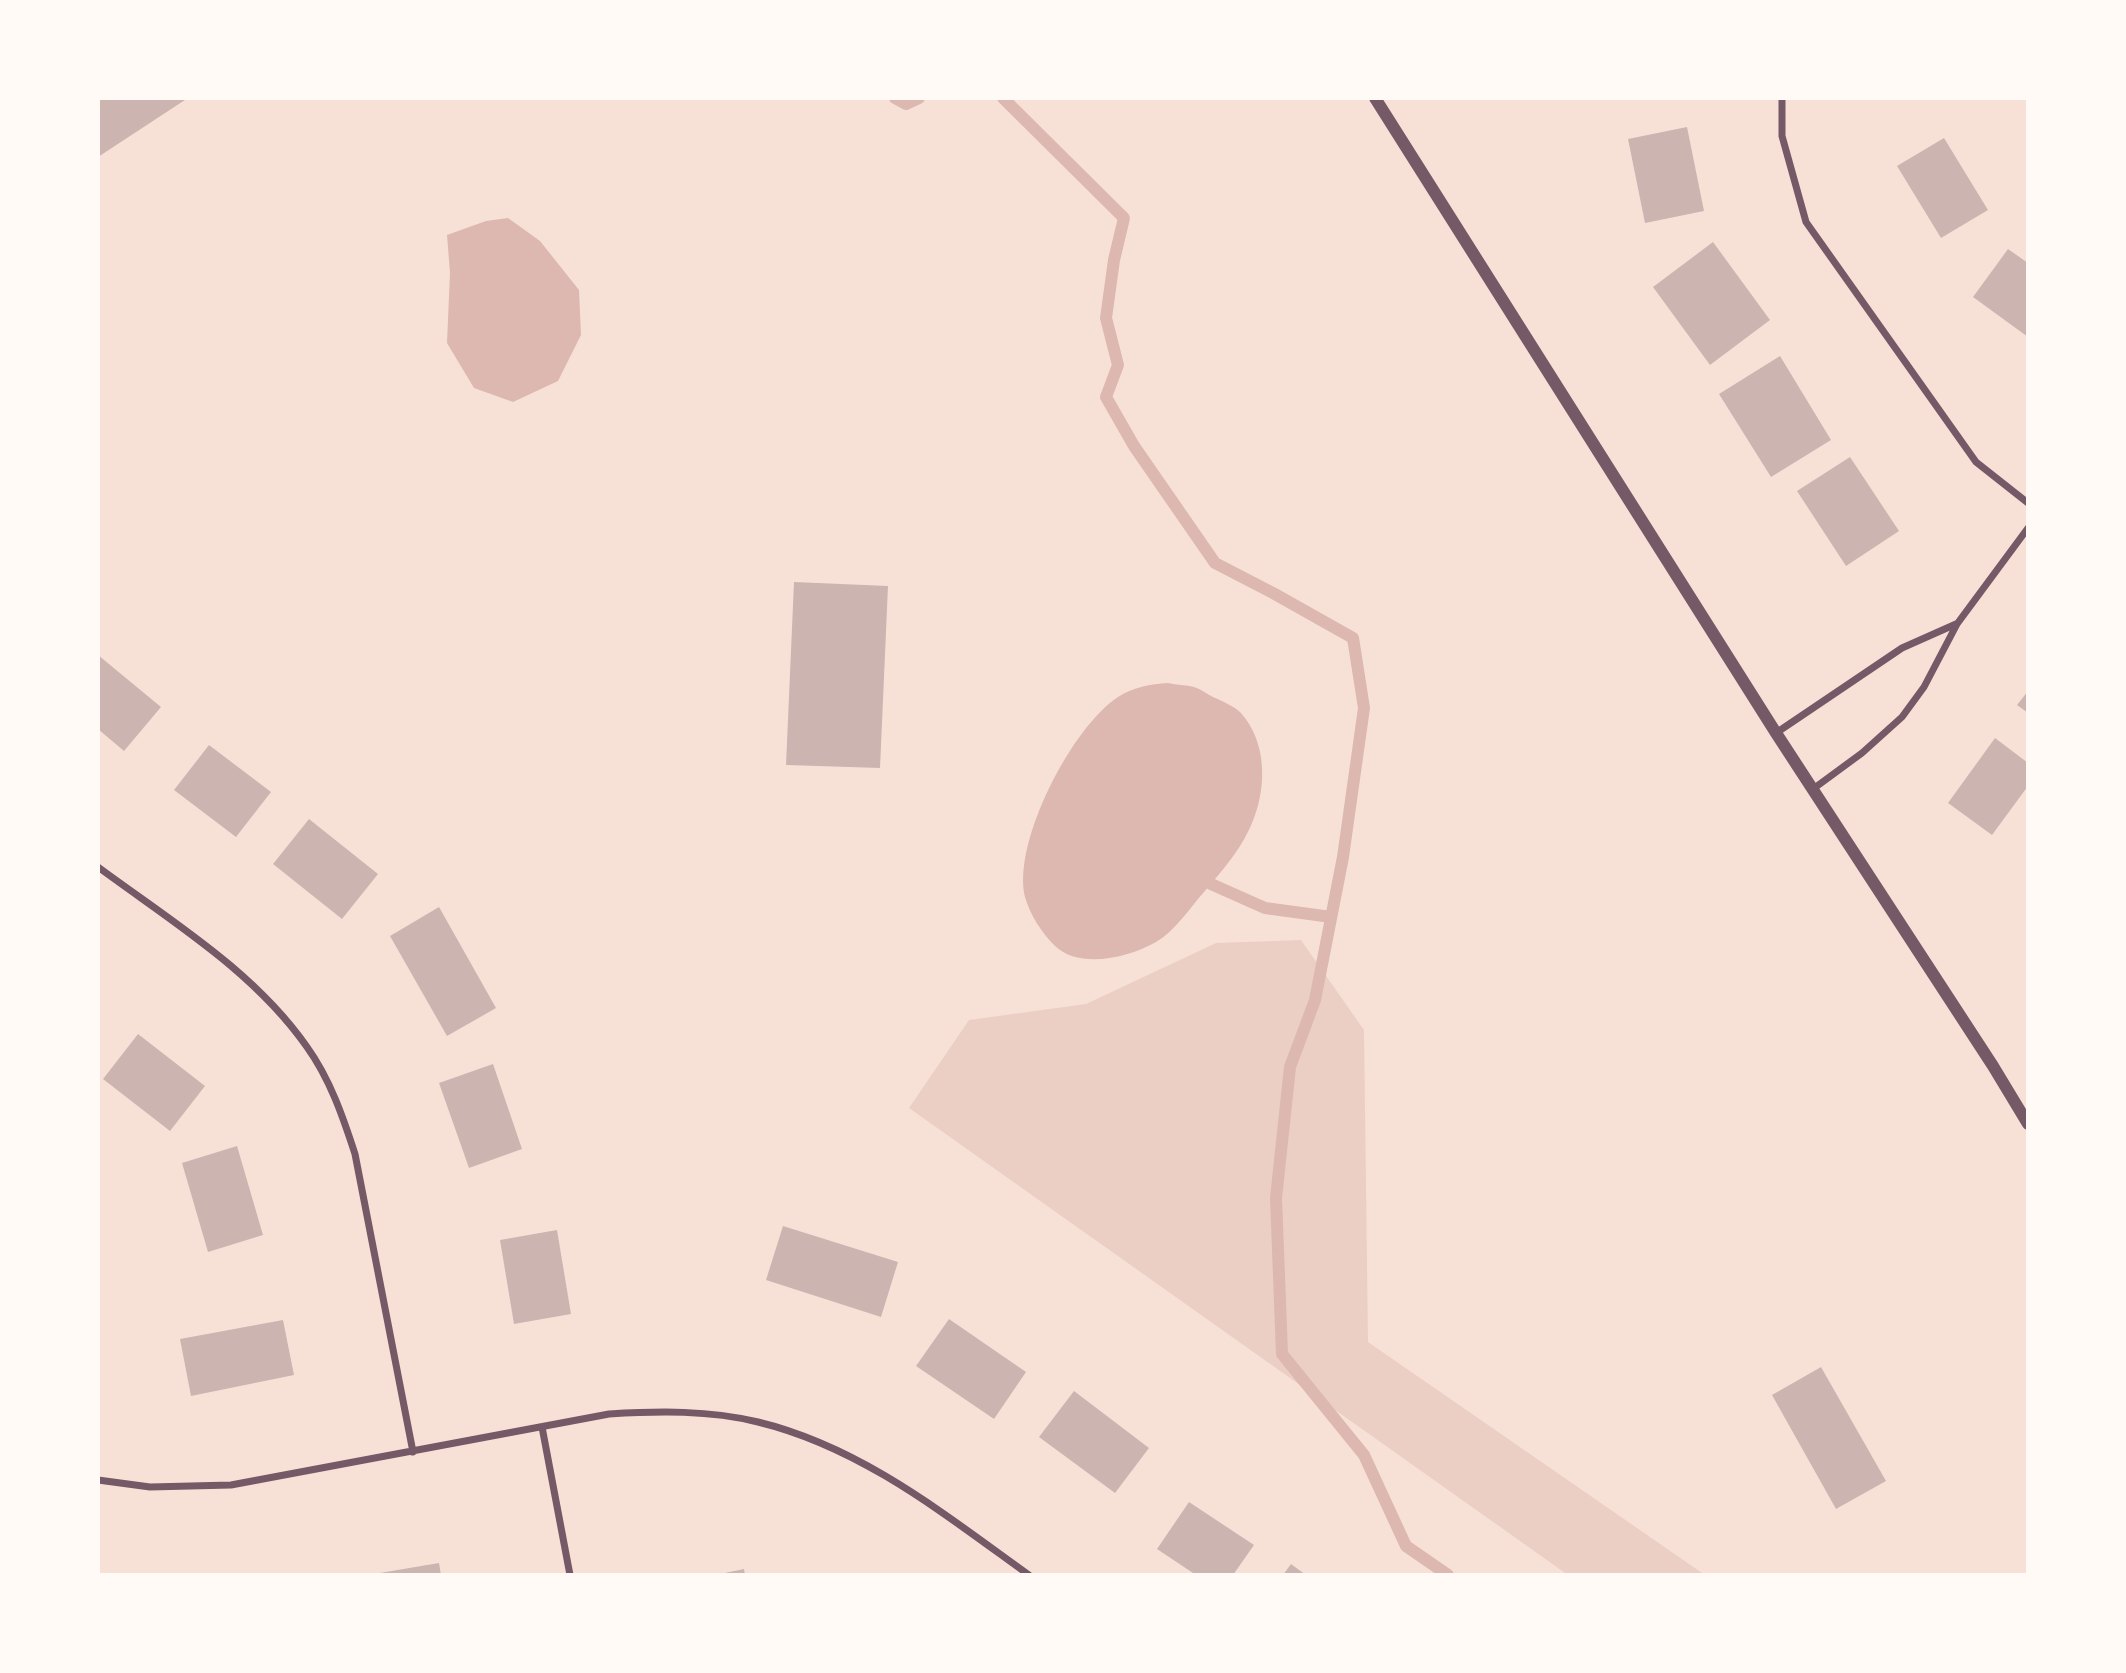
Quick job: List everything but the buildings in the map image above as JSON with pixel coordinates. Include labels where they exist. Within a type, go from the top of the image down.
[{"type":"street","points":[[1375,98],[1776,733],[2028,1124]]},
{"type":"street","points":[[1782,98],[1782,136],[1806,222],[1976,462],[2028,503]]},
{"type":"street","points":[[1813,789],[1862,753],[1902,717],[1924,687],[1957,624],[2028,528]]},
{"type":"street","points":[[1776,733],[1902,648],[1957,624]]},
{"type":"street","points":[[98,867],[227,962],[267,999],[307,1047],[326,1078],[341,1111],[355,1154],[413,1452]]},
{"type":"street","points":[[98,1480],[150,1487],[231,1485],[610,1413],[707,1413],[756,1421],[833,1447],[904,1486],[1029,1575]]},
{"type":"street","points":[[542,1427],[570,1575]]},
{"type":"shaded area","points":[[508,218],[540,241],[579,290],[581,335],[558,381],[513,402],[474,388],[447,343],[450,273],[447,235],[486,221]]},
{"type":"shaded area","points":[[1168,683],[1199,689],[1235,708],[1249,724],[1260,750],[1262,763],[1261,791],[1254,818],[1245,838],[1226,866],[1182,919],[1163,937],[1119,956],[1105,959],[1078,958],[1055,946],[1041,930],[1025,897],[1023,874],[1037,817],[1065,759],[1100,712],[1130,691],[1148,685]]},
{"type":"shaded area","points":[[1301,940],[1364,1030],[1368,1342],[1705,1575],[1568,1575],[909,1108],[969,1020],[1086,1004],[1216,943]]},
{"type":"waterway","points":[[895,98],[906,104],[919,98]]},
{"type":"waterway","points":[[1003,98],[1124,218],[1114,260],[1106,318],[1118,365],[1106,397],[1134,446],[1215,563],[1353,638],[1364,708],[1343,857],[1315,1000],[1290,1067],[1276,1198],[1282,1354],[1364,1455],[1406,1546],[1448,1575]]},
{"type":"waterway","points":[[1211,884],[1265,908],[1331,917]]}]
